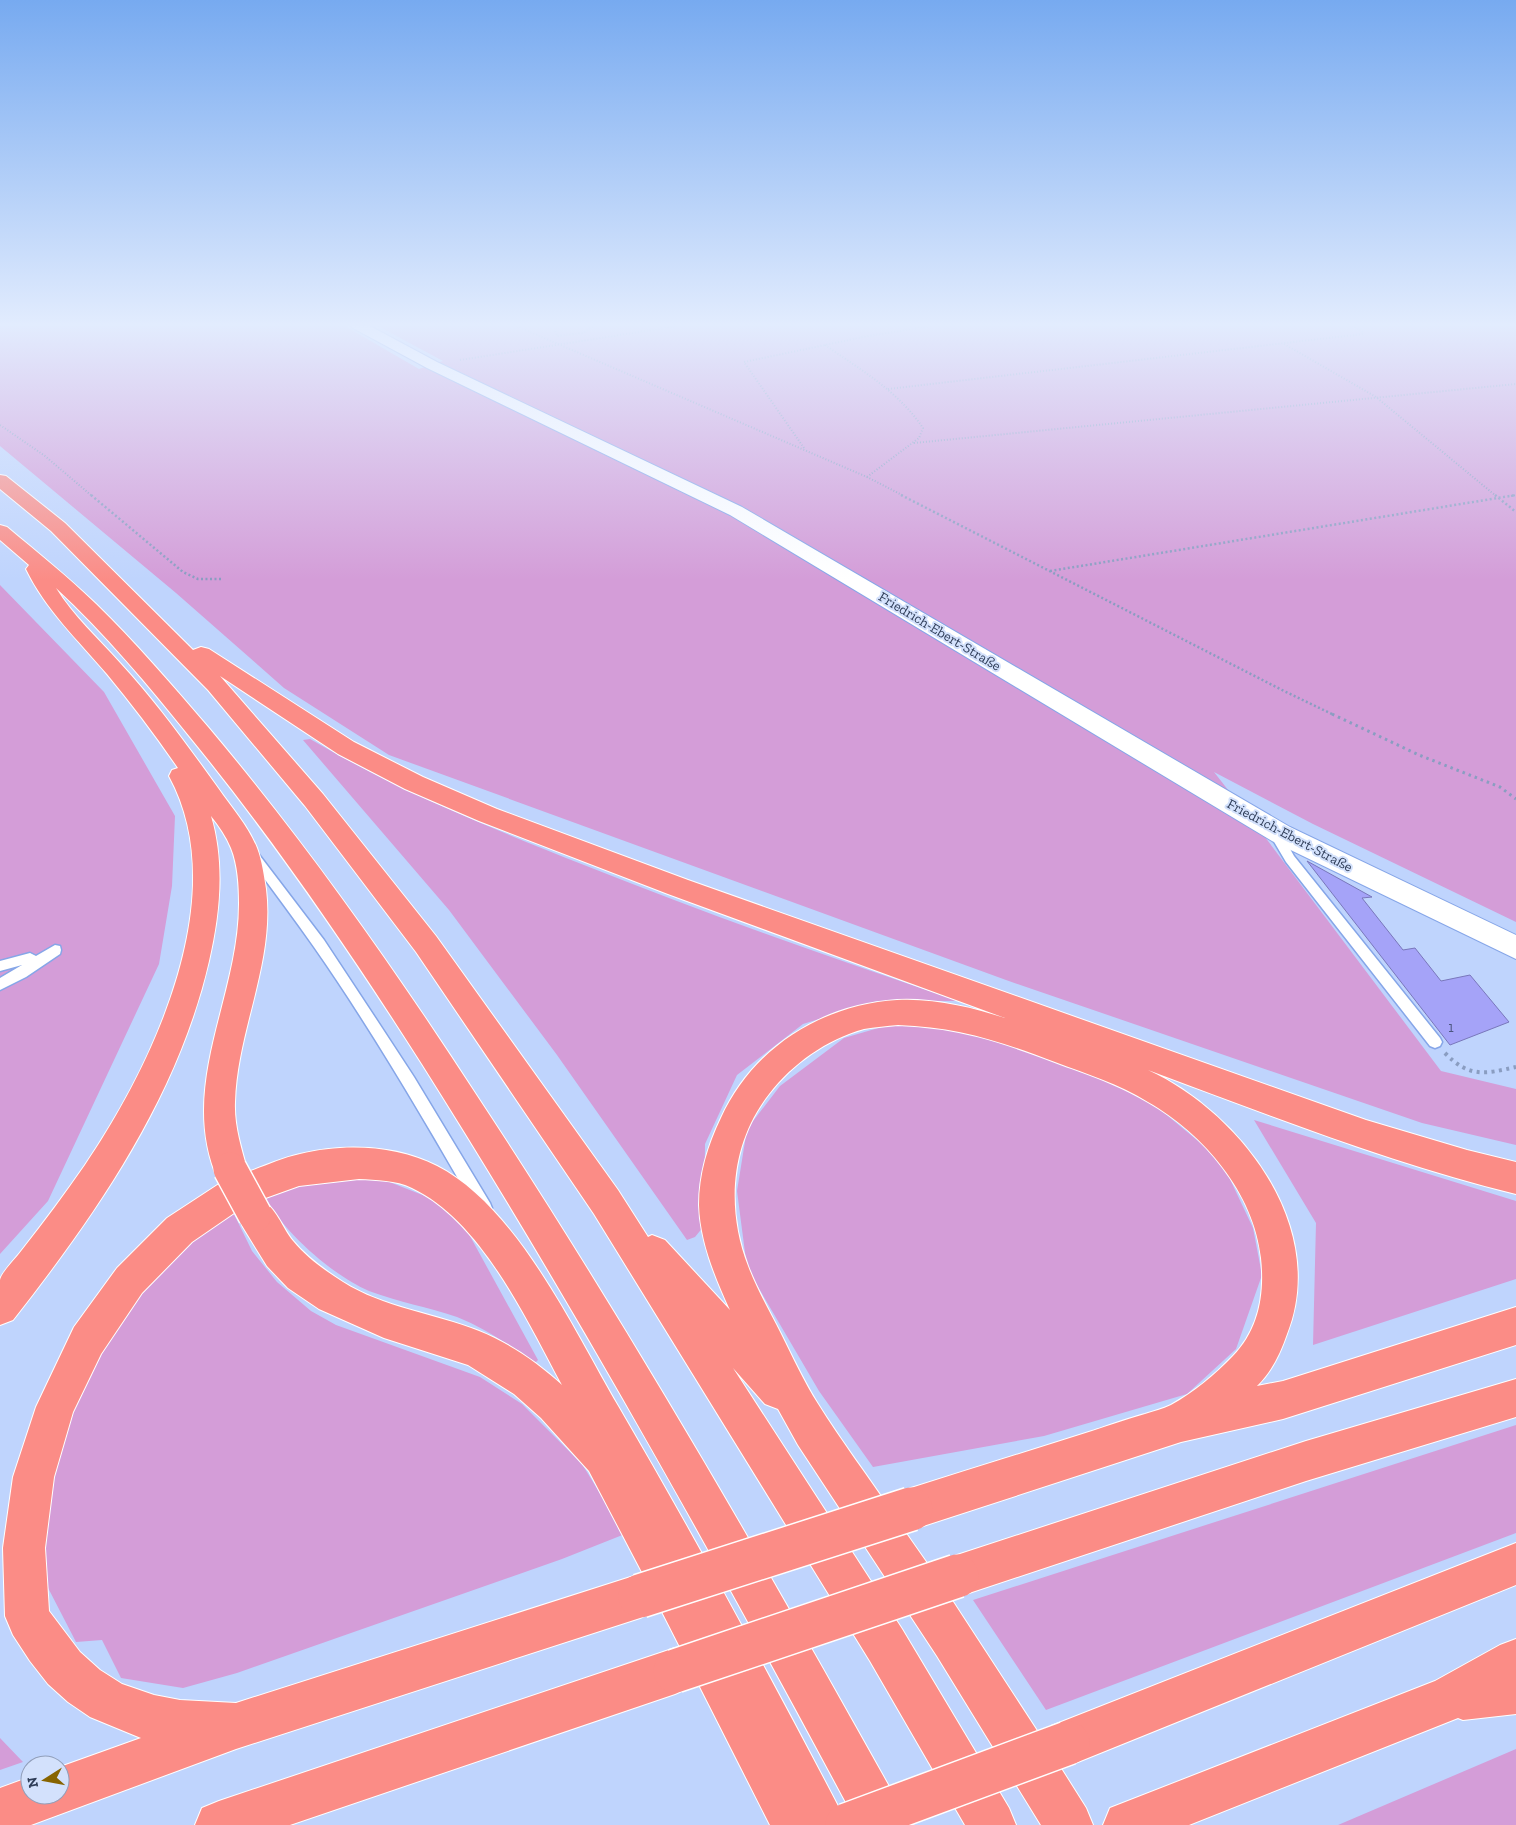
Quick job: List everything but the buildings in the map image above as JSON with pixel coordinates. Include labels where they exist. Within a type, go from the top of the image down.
[{"type":"highway","points":[[0,480],[58,527],[216,685],[314,800],[426,944],[606,1202],[886,1645],[992,1825]]},
{"type":"highway","points":[[0,531],[73,593],[117,638],[212,747],[337,912],[429,1048],[540,1224],[657,1420],[819,1704],[884,1825]]},
{"type":"highway","points":[[30,556],[42,582],[57,607],[114,670],[188,764],[233,829],[246,854],[252,882],[254,908],[253,938],[225,1059],[220,1102],[221,1134],[230,1169],[256,1215],[280,1253],[301,1275],[332,1296],[384,1320],[477,1349],[528,1380],[555,1404],[596,1450],[625,1494],[796,1825]]},
{"type":"highway","points":[[167,634],[244,681],[283,709],[346,748],[414,784],[488,816],[678,887],[1348,1129],[1467,1166],[1516,1178]]},
{"type":"highway","points":[[0,1307],[61,1229],[127,1127],[153,1078],[184,1002],[201,938],[206,882],[206,856],[201,822],[189,791],[140,702]]},
{"type":"highway","points":[[1069,1825],[939,1619],[804,1417],[736,1284],[724,1249],[718,1217],[717,1182],[723,1152],[733,1125],[746,1099],[762,1078],[784,1056],[810,1038],[834,1026],[860,1018],[887,1014],[916,1012],[946,1015],[978,1021],[1151,1086],[1175,1101],[1209,1128],[1236,1158],[1254,1185],[1267,1212],[1279,1261],[1280,1284],[1277,1316],[1264,1347],[1246,1372],[1181,1422]]},
{"type":"highway","points":[[236,1726],[196,1726],[153,1719],[107,1702],[78,1683],[59,1664],[28,1618],[16,1574],[11,1534],[14,1482],[23,1445],[40,1396],[63,1352],[101,1297],[124,1272],[174,1228],[222,1198],[247,1186],[284,1174],[342,1164],[381,1165],[416,1173],[460,1200],[476,1215],[514,1263],[634,1472],[822,1825]]},
{"type":"highway","points":[[606,1202],[804,1417]]},
{"type":"highway","points":[[70,1787],[236,1726],[1181,1422],[1283,1400],[1516,1326]]},
{"type":"highway","points":[[219,1825],[957,1576],[1306,1462],[1516,1398]]},
{"type":"highway","points":[[847,1825],[1068,1743],[1516,1564]]},
{"type":"highway","points":[[1127,1825],[1449,1699],[1516,1662]]},
{"type":"highway","points":[[1449,1699],[1516,1691]]},
{"type":"highway","points":[[0,1812],[20,1805]]},
{"type":"main road","name":"Friedrich-Ebert-Straße","points":[[526,410],[736,511],[1281,834],[1516,948]]},
{"type":"lane","points":[[233,829],[288,900],[377,1032],[457,1161],[514,1263]]},
{"type":"lane","points":[[1281,834],[1279,840],[1290,859],[1435,1042]]},
{"type":"lane","points":[[0,985],[21,974],[55,950]]},
{"type":"lane","points":[[0,966],[30,958]]},
{"type":"path","points":[[712,410],[867,477],[1049,572],[1332,715],[1419,755],[1500,787],[1516,799]]},
{"type":"path","points":[[777,410],[804,449]]},
{"type":"path","points":[[867,477],[919,438],[923,428],[912,410]]},
{"type":"path","points":[[914,442],[1241,410]]},
{"type":"path","points":[[1392,410],[1516,512]]},
{"type":"path","points":[[0,425],[45,456],[183,572],[198,579],[220,578]]},
{"type":"path","points":[[1049,572],[1516,495]]},
{"type":"path","points":[[1435,1042],[1456,1066],[1474,1073],[1493,1072],[1516,1067]]},
{"type":"shaded area","points":[[0,410],[1516,410],[1516,922],[1313,824],[1214,772],[1441,1071],[1516,1089],[1516,1145],[1422,1123],[1006,980],[389,755],[284,688],[176,593],[0,446]]},
{"type":"shaded area","points":[[0,585],[104,692],[175,816],[172,886],[159,964],[48,1201],[0,1254]]},
{"type":"shaded area","points":[[310,739],[410,792],[548,851],[723,918],[959,1001],[877,1001],[803,1024],[737,1075],[705,1144],[704,1226],[695,1237],[687,1240],[557,1055],[449,910],[303,740]]},
{"type":"shaded area","points":[[892,1024],[959,1029],[1045,1056],[1139,1092],[1221,1160],[1253,1228],[1262,1275],[1236,1349],[1187,1394],[1044,1436],[873,1467],[819,1391],[747,1268],[737,1191],[747,1129],[780,1086],[844,1038]]},
{"type":"shaded area","points":[[1254,1120],[1516,1201],[1516,1279],[1313,1345],[1316,1223]]},
{"type":"shaded area","points":[[357,1179],[387,1181],[430,1198],[465,1227],[538,1360],[535,1363],[467,1321],[446,1313],[380,1295],[355,1284],[324,1263],[295,1237],[272,1209],[264,1195],[321,1181]]},
{"type":"shaded area","points":[[232,1210],[252,1251],[277,1282],[311,1311],[336,1325],[480,1377],[522,1404],[582,1464],[625,1534],[562,1559],[237,1673],[183,1688],[121,1678],[102,1640],[76,1642],[45,1582],[34,1498],[51,1416],[137,1279]]},
{"type":"shaded area","points":[[1516,1425],[1516,1533],[1046,1710],[973,1600]]},
{"type":"shaded area","points":[[0,1738],[20,1759],[20,1763],[0,1770]]},
{"type":"shaded area","points":[[1516,1749],[1516,1825],[1338,1825]]}]
